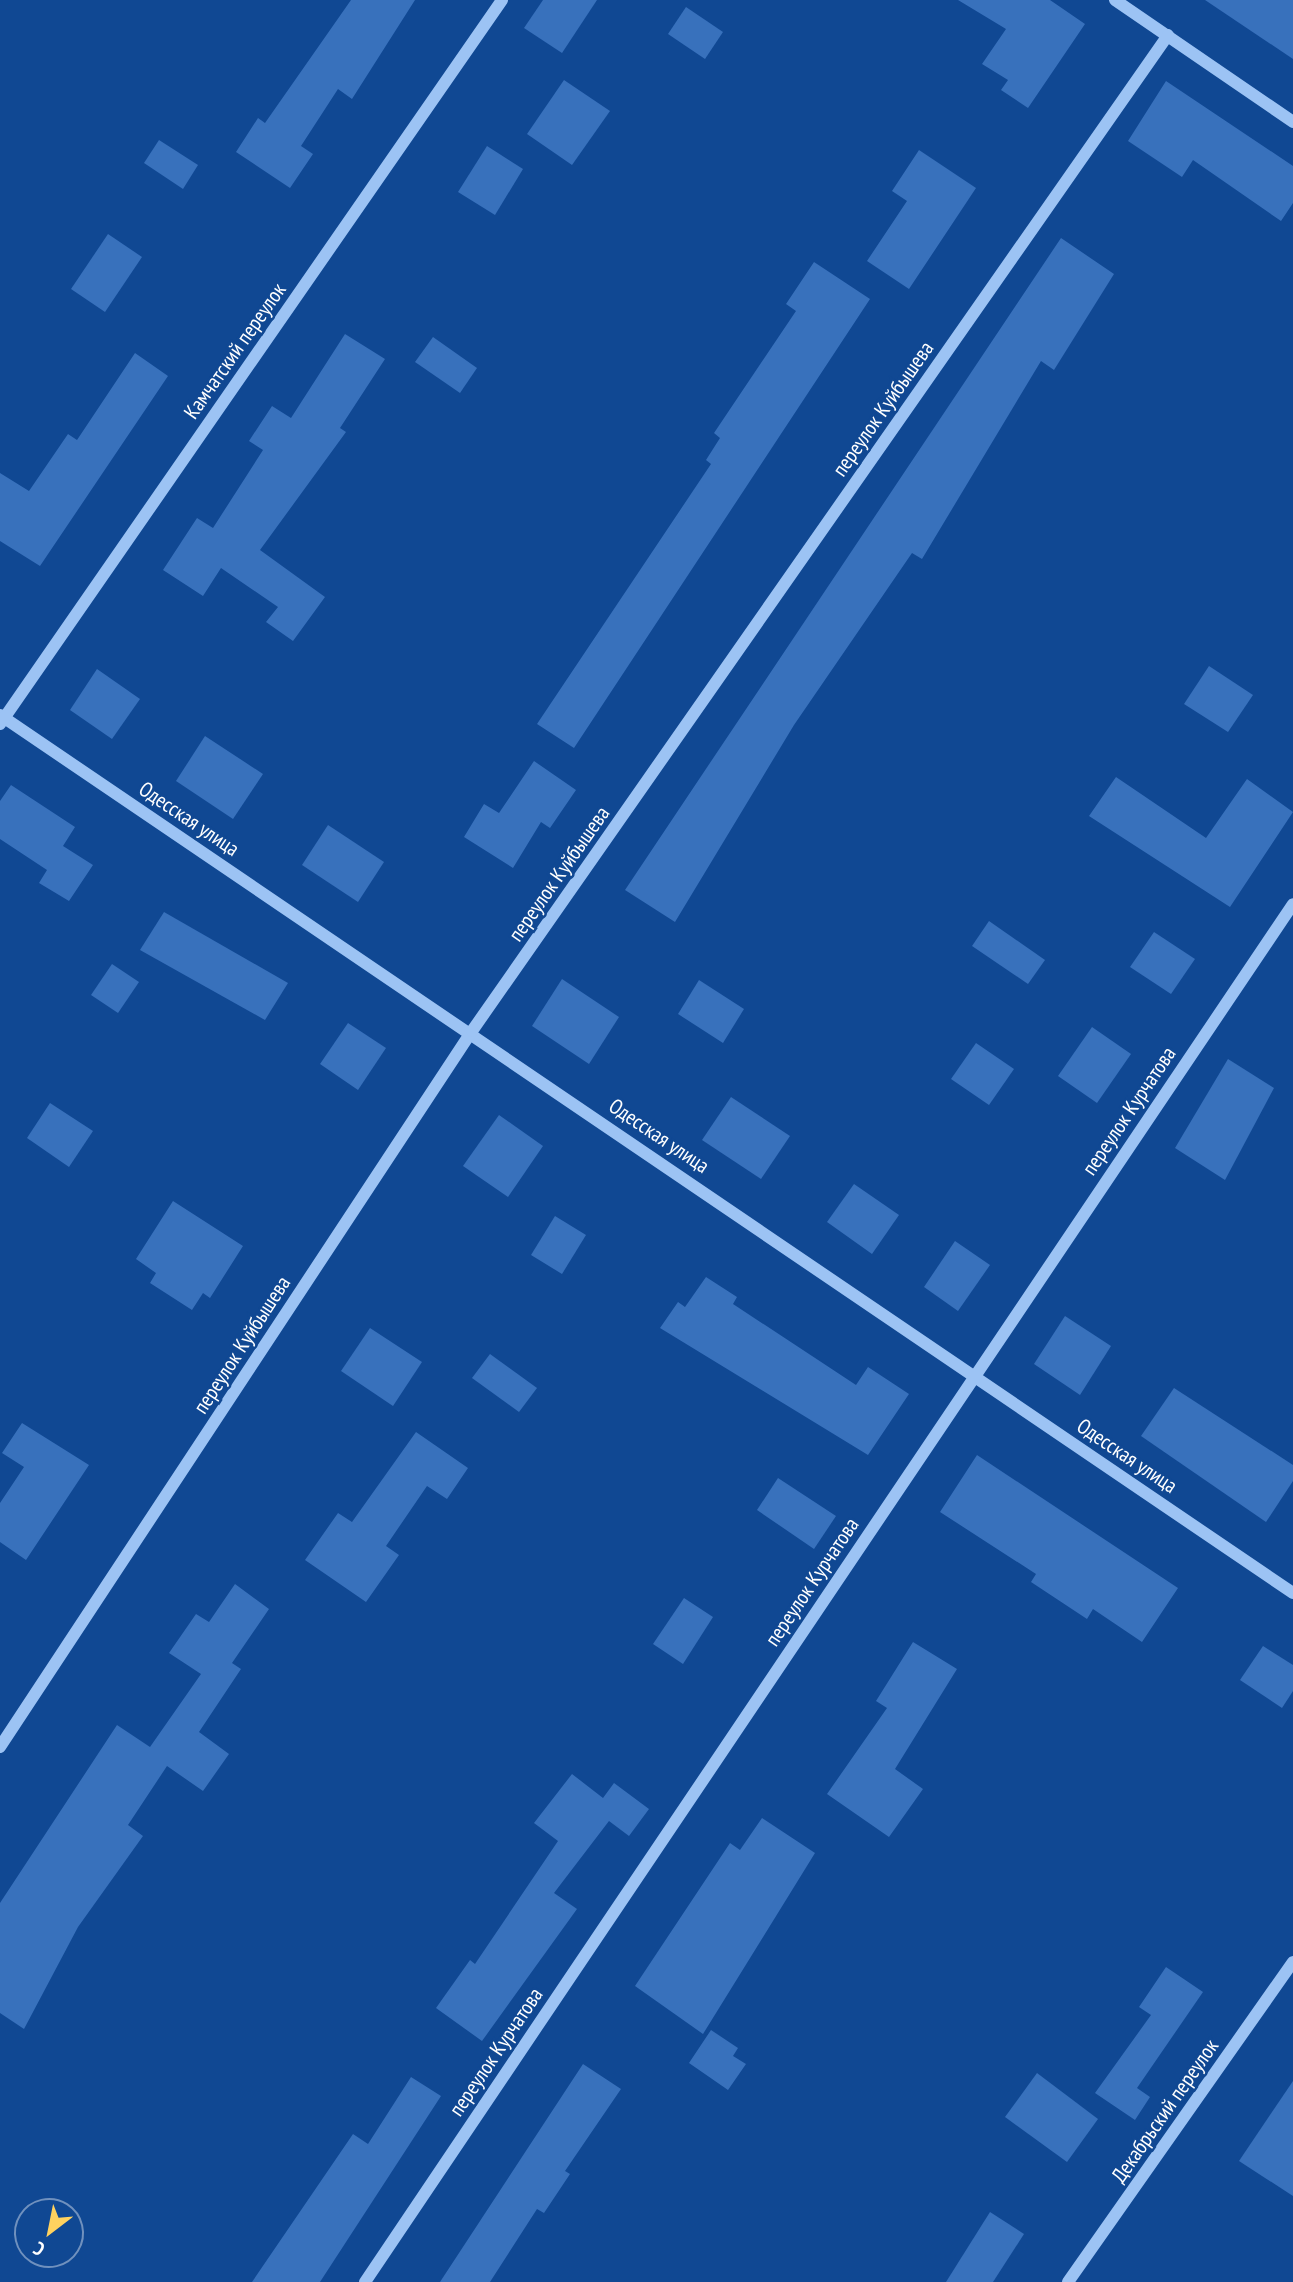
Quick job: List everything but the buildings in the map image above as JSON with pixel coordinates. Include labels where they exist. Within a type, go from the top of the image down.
[{"type":"street","name":"Камчатский переулок","points":[[1,719],[502,0]]},
{"type":"street","points":[[1115,0],[1293,122]]},
{"type":"street","name":"переулок Куйбышева","points":[[0,1747],[472,1031],[1168,36]]},
{"type":"street","name":"Одесская улица","points":[[1,719],[472,1031],[1293,1593]]},
{"type":"street","name":"переулок Курчатова","points":[[365,2282],[1293,904]]},
{"type":"street","name":"Декабрьский переулок","points":[[1068,2282],[1293,1962]]}]
